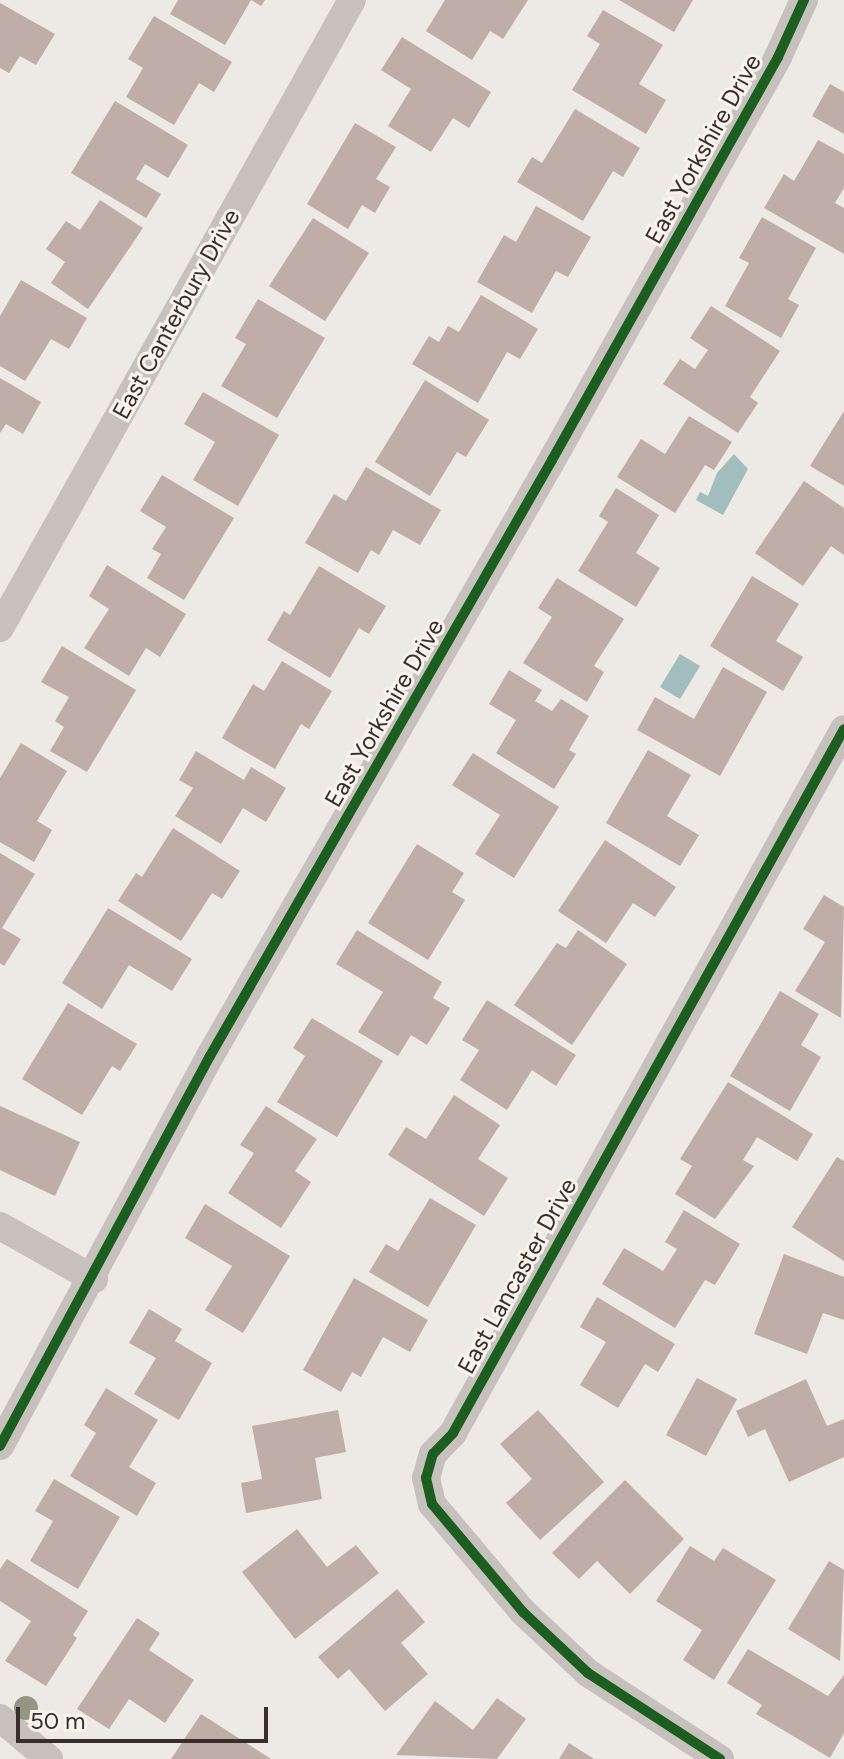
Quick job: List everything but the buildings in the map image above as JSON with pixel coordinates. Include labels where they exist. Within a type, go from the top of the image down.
[{"type":"street","name":"East Canterbury Drive","points":[[0,628],[352,0]]},
{"type":"street","name":"East Yorkshire Drive","points":[[0,1446],[94,1279],[210,1056],[544,474],[778,57],[804,0]]},
{"type":"street","name":"East Lancaster Drive","points":[[720,1759],[588,1673],[523,1612],[432,1504],[426,1478],[433,1454],[453,1433],[844,729]]},
{"type":"street","points":[[0,1226],[94,1279]]},
{"type":"street","points":[[0,1718],[49,1759]]},
{"type":"water","points":[[734,454],[748,469],[723,515],[696,500],[700,492],[708,496],[717,473]]},
{"type":"water","points":[[680,654],[700,666],[680,699],[660,687]]},
{"type":"cycle path","points":[[0,1446],[210,1056],[552,460],[778,57],[804,0]]},
{"type":"cycle path","points":[[720,1759],[588,1673],[523,1612],[432,1504],[426,1478],[433,1454],[453,1433],[844,729]]}]
